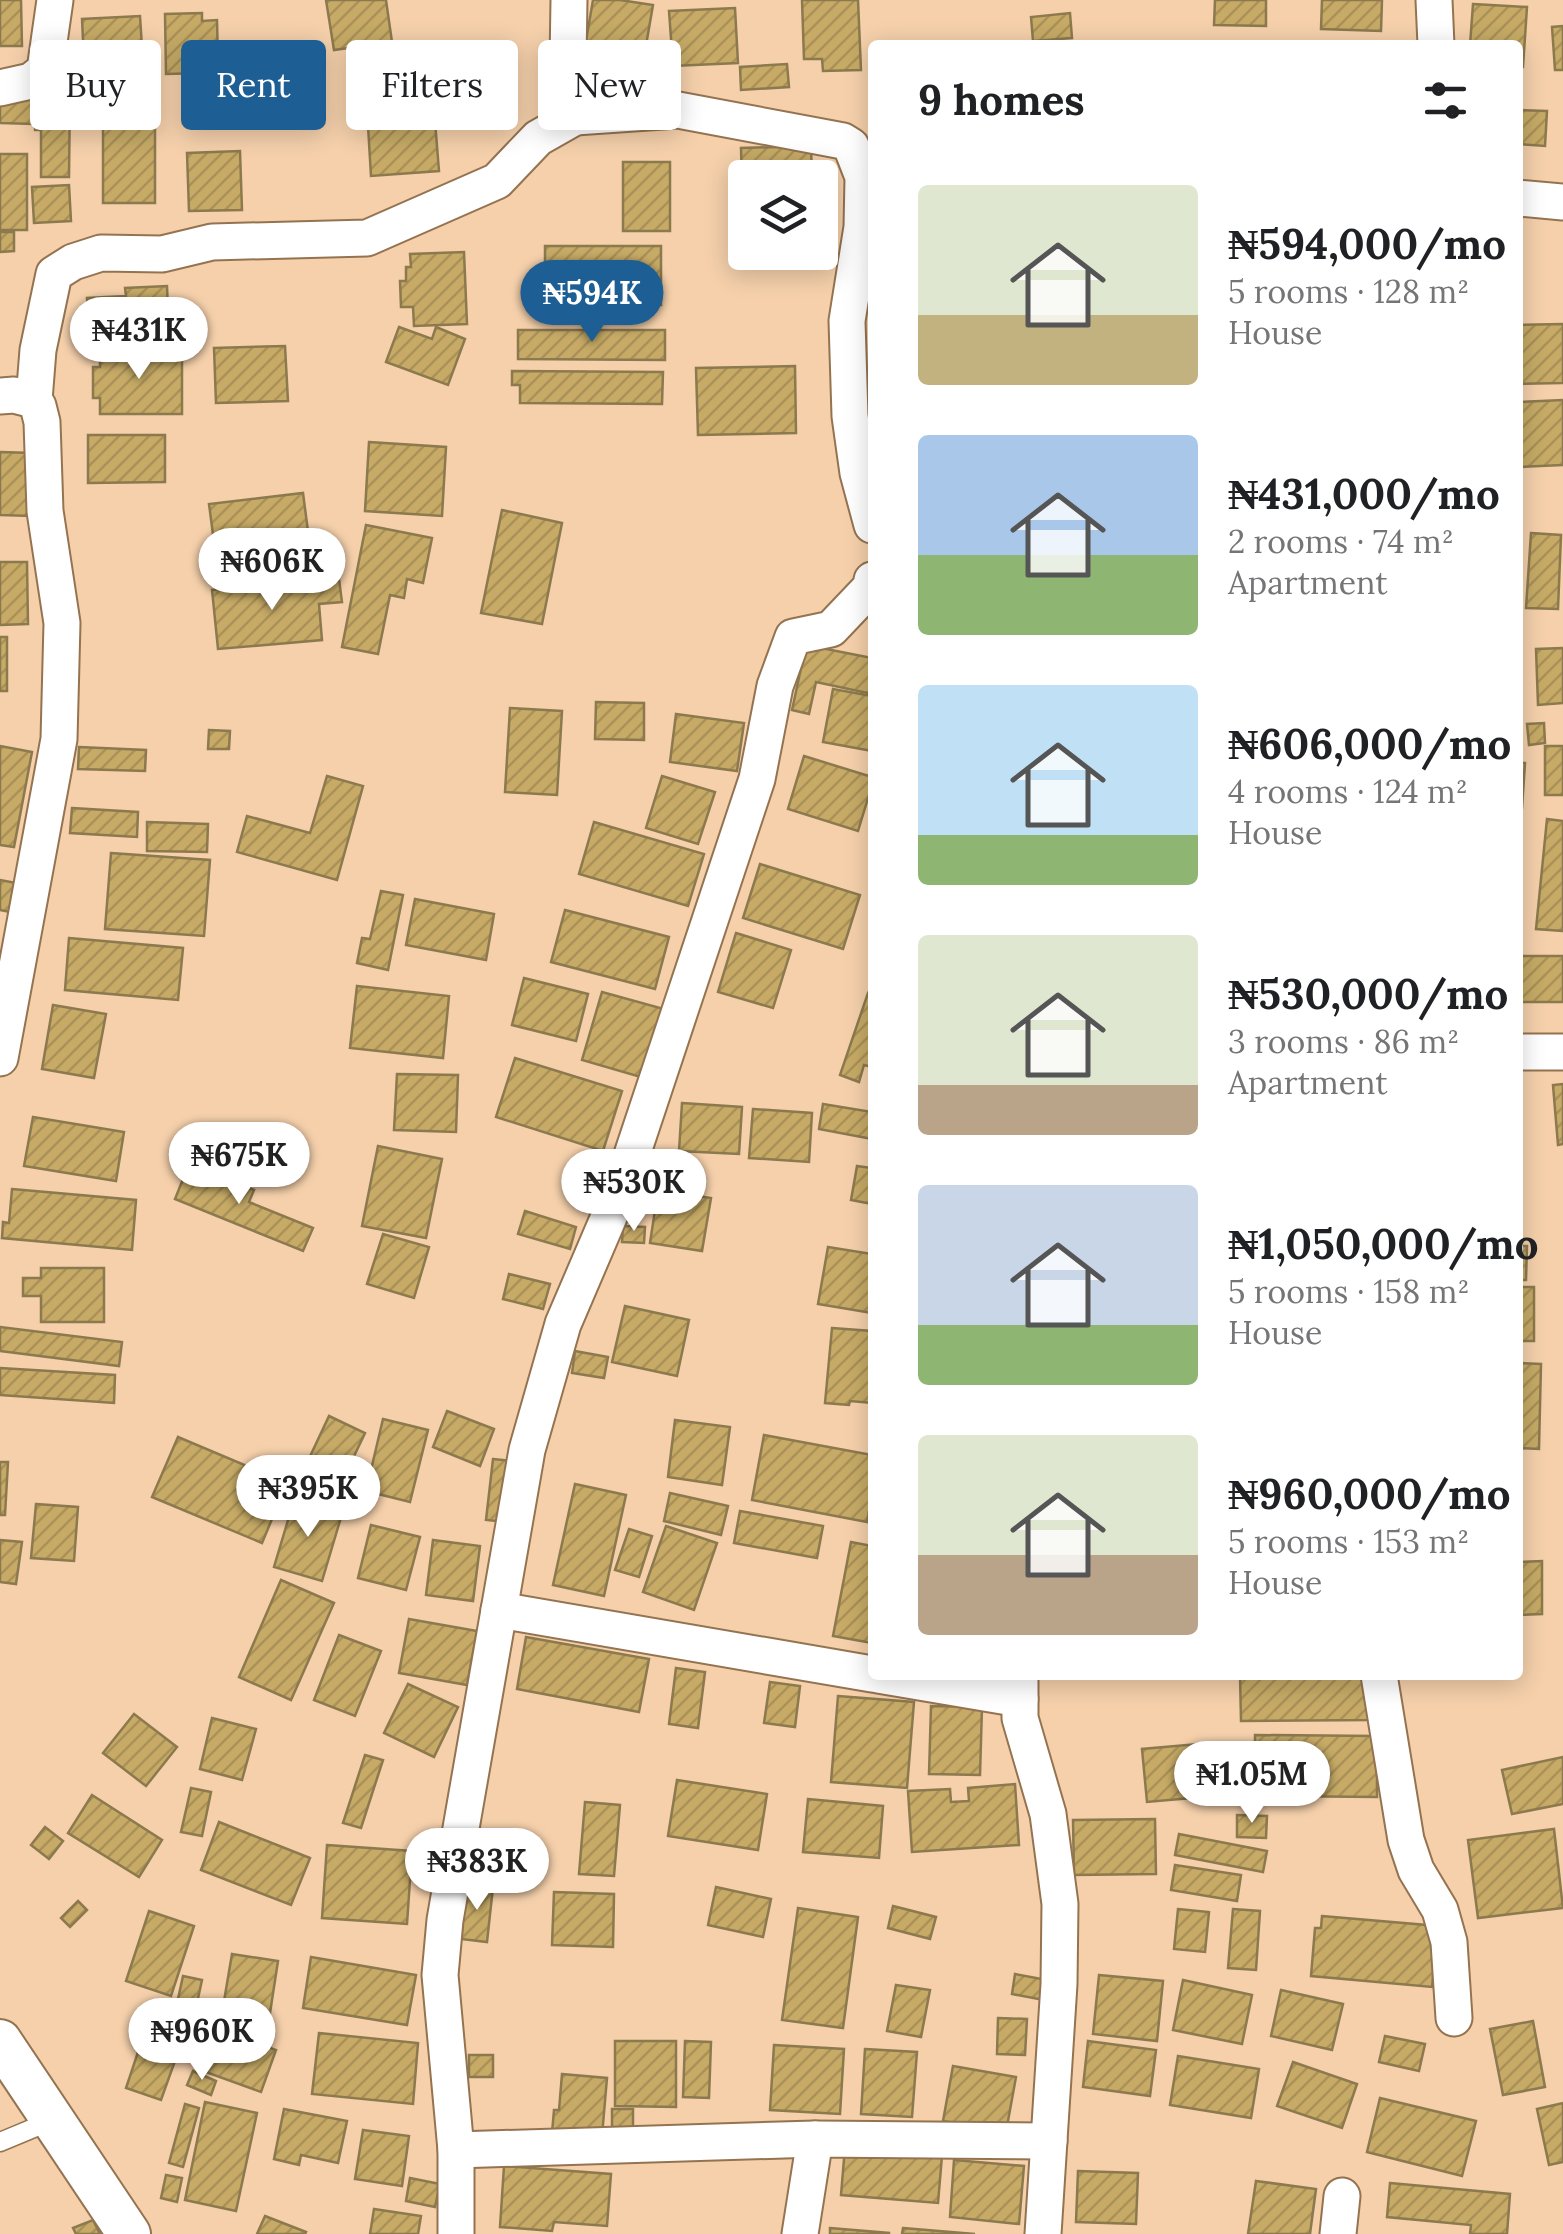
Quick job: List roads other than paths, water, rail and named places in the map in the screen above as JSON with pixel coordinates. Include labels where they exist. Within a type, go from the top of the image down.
[{"type":"street","points":[[0,88],[32,82],[45,70],[55,0]]},
{"type":"street","points":[[569,40],[570,0]]},
{"type":"street","points":[[1434,0],[1436,40]]},
{"type":"street","points":[[681,111],[843,141],[851,146],[863,176],[862,228],[847,321],[850,416],[858,474],[868,510]]},
{"type":"street","points":[[0,1058],[59,739],[62,623],[45,511],[42,422],[38,406],[17,398],[38,350],[54,274],[101,252],[162,254],[212,242],[367,238],[497,181],[538,138],[552,130]]},
{"type":"street","points":[[1523,198],[1563,202]]},
{"type":"street","points":[[456,2234],[456,2150],[440,1976],[445,1920],[527,1450],[562,1324],[620,1191],[758,779],[774,686],[793,637],[830,629],[868,590]]},
{"type":"street","points":[[1523,1052],[1563,1052]]},
{"type":"street","points":[[498,1610],[868,1673]]},
{"type":"street","points":[[942,1680],[1020,1687],[1020,1718],[1048,1814],[1060,1904],[1059,1984],[1043,2234]]},
{"type":"street","points":[[1380,1680],[1406,1840],[1416,1870],[1440,1910],[1449,1942],[1454,2018]]},
{"type":"street","points":[[0,2041],[129,2234]]},
{"type":"street","points":[[456,2150],[815,2138],[1049,2141]]},
{"type":"street","points":[[800,2234],[815,2138]]},
{"type":"street","points":[[1338,2234],[1342,2196]]},
{"type":"lane","points":[[0,2142],[54,2119]]}]
